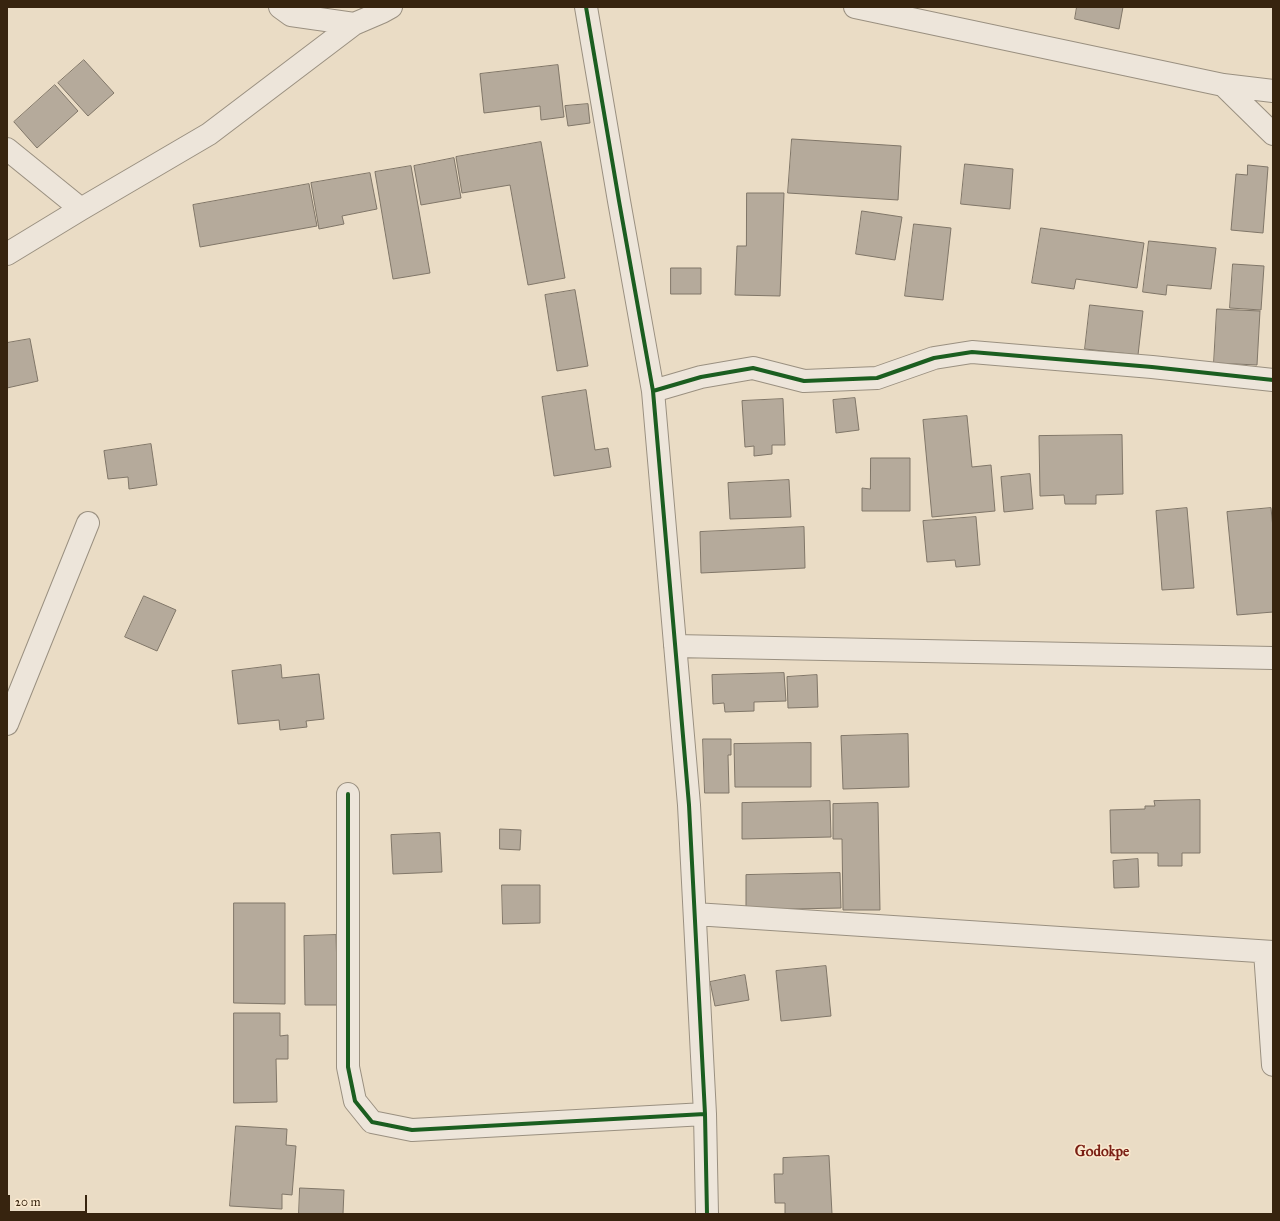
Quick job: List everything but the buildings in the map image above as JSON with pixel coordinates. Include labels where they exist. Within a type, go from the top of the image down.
[{"type":"street","points":[[280,7],[291,15],[354,24]]},
{"type":"street","points":[[7,254],[81,208],[209,134],[354,24],[391,7]]},
{"type":"street","points":[[586,7],[653,391],[689,805],[705,1114],[707,1214]]},
{"type":"street","points":[[855,7],[1223,85],[1273,91]]},
{"type":"street","points":[[1223,85],[1273,134]]},
{"type":"street","points":[[7,149],[81,208]]},
{"type":"street","points":[[653,391],[701,376],[753,368],[804,382],[877,378],[934,358],[972,352],[1152,367],[1273,380]]},
{"type":"street","points":[[7,724],[88,523]]},
{"type":"street","points":[[675,646],[1273,658]]},
{"type":"street","points":[[348,794],[348,1067],[356,1101],[372,1122],[412,1130],[705,1114]]},
{"type":"street","points":[[695,914],[1269,952],[1273,1065]]},
{"type":"cycle path","points":[[586,7],[653,391],[689,805],[705,1114],[707,1214]]},
{"type":"cycle path","points":[[653,391],[701,377],[753,368],[804,381],[877,378],[934,358],[972,352],[1152,367],[1273,380]]},
{"type":"cycle path","points":[[348,794],[348,1067],[355,1101],[372,1122],[412,1130],[705,1114]]},
{"type":"district","name":"Godokpe","points":[[1102,1152]]}]
